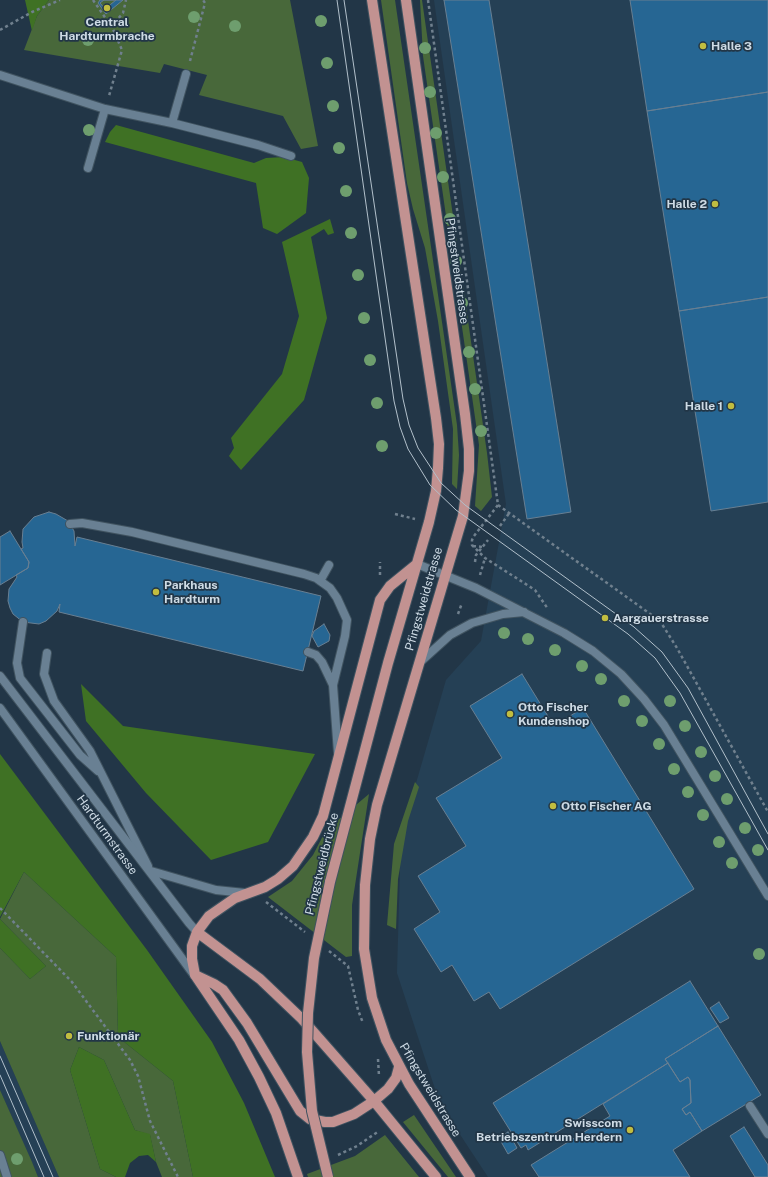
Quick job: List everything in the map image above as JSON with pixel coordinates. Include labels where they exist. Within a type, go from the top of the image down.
[{"type":"main road","name":"Pfingstweidstrasse","points":[[372,0],[439,444],[436,491],[417,564]]},
{"type":"main road","name":"Pfingstweidstrasse","points":[[406,0],[469,449],[468,477],[465,505],[377,805],[370,839],[364,906],[364,949],[368,979],[380,1026],[399,1067],[420,1102],[470,1177]]},
{"type":"main road","points":[[298,1177],[276,1112],[239,1040],[195,975],[192,953],[198,932],[214,912],[245,892],[258,890],[278,879],[293,866],[304,852],[323,816],[380,600],[390,586],[417,564]]},
{"type":"main road","name":"Pfingstweidbrücke","points":[[328,1177],[312,1111],[307,1052],[308,1013],[313,965],[330,882],[388,663],[417,564]]},
{"type":"main road","points":[[198,932],[248,970],[302,1019],[374,1101],[436,1177]]},
{"type":"main road","points":[[195,975],[219,987],[235,1006],[293,1101],[305,1115],[317,1121],[333,1122],[354,1114],[374,1101],[392,1084],[399,1067]]},
{"type":"street","points":[[172,123],[186,74]]},
{"type":"street","points":[[0,75],[105,110],[172,123],[258,145],[291,156]]},
{"type":"street","points":[[88,168],[105,110]]},
{"type":"street","points":[[70,524],[82,523],[132,532],[304,574],[320,581],[337,598],[346,620],[345,636],[333,685],[339,757]]},
{"type":"street","points":[[417,564],[526,612],[593,651],[621,674],[644,699],[664,725],[768,896]]},
{"type":"street","points":[[320,581],[329,565]]},
{"type":"street","points":[[419,663],[450,635],[472,623],[503,614],[526,612]]},
{"type":"street","points":[[23,622],[17,668],[20,678],[80,755],[100,773]]},
{"type":"street","points":[[308,652],[316,656],[322,662],[333,685]]},
{"type":"street","points":[[47,653],[44,674],[52,697],[90,751],[151,871],[216,890],[245,892]]},
{"type":"street","name":"Hardturmstrasse","points":[[0,676],[80,782],[151,871],[189,923],[198,932]]},
{"type":"street","name":"Hardturmstrasse","points":[[0,708],[195,975]]},
{"type":"street","points":[[750,1106],[768,1134]]},
{"type":"street","points":[[0,1155],[7,1177]]},
{"type":"path","points":[[0,30],[32,12],[60,0]]},
{"type":"path","points":[[93,0],[111,26],[122,50],[105,110]]},
{"type":"path","points":[[111,26],[123,13],[126,0]]},
{"type":"path","points":[[186,74],[205,2],[203,0]]},
{"type":"path","points":[[428,0],[498,504],[474,536],[472,546],[485,558],[535,590]]},
{"type":"path","points":[[498,504],[660,620],[768,812]]},
{"type":"path","points":[[500,526],[510,512]]},
{"type":"path","points":[[395,514],[414,518]]},
{"type":"path","points":[[475,562],[478,553],[488,540]]},
{"type":"path","points":[[468,544],[482,547]]},
{"type":"path","points":[[482,569],[485,558]]},
{"type":"path","points":[[457,616],[462,603]]},
{"type":"path","points":[[0,908],[72,982],[130,1060],[138,1076],[150,1121],[178,1177]]},
{"type":"path","points":[[337,1156],[357,1146],[379,1131]]},
{"type":"shaded area","points":[[434,0],[768,0],[768,1177],[488,1177],[440,1104],[397,973],[401,835],[446,680],[481,641],[506,504]]},
{"type":"shaded area","points":[[0,1041],[59,1177],[38,1177],[0,1090]]},
{"type":"green space","points":[[25,0],[49,0],[37,16],[32,31]]},
{"type":"green space","points":[[49,0],[290,0],[318,146],[301,149],[283,116],[199,95],[207,75],[164,64],[160,73],[24,50],[37,16]]},
{"type":"green space","points":[[381,0],[395,0],[457,425],[459,455],[457,489],[452,484],[453,429],[438,321],[425,248],[407,183]]},
{"type":"green space","points":[[420,0],[422,0],[487,453],[492,497],[481,511],[475,506],[479,445],[423,56]]},
{"type":"green space","points":[[116,125],[254,163],[266,158],[284,157],[302,162],[309,178],[306,213],[277,234],[263,228],[256,183],[105,142],[110,132]]},
{"type":"green space","points":[[330,219],[334,233],[328,235],[324,229],[311,237],[327,318],[304,400],[241,470],[229,456],[234,448],[231,438],[282,374],[299,316],[282,242]]},
{"type":"green space","points":[[81,684],[123,726],[315,754],[268,842],[211,860],[146,793],[86,721]]},
{"type":"green space","points":[[0,754],[147,950],[212,1042],[244,1103],[275,1177],[193,1177],[173,1081],[118,1037],[116,957],[24,872],[0,917]]},
{"type":"green space","points":[[415,782],[419,787],[408,821],[398,879],[396,929],[387,925],[394,844]]},
{"type":"green space","points":[[369,794],[352,905],[352,956],[346,957],[268,897],[292,881],[313,855],[326,830]]},
{"type":"green space","points":[[24,872],[116,957],[118,1037],[173,1081],[193,1177],[162,1177],[156,1162],[150,1135],[135,1130],[104,1060],[79,1047],[70,1070],[100,1169],[116,1177],[59,1177],[0,1041],[0,948],[30,979],[46,966],[0,919]]},
{"type":"green space","points":[[0,919],[46,966],[30,979],[0,948]]},
{"type":"green space","points":[[79,1047],[104,1060],[135,1130],[150,1134],[156,1162],[148,1155],[139,1156],[130,1163],[125,1177],[116,1177],[100,1169],[70,1070]]},
{"type":"green space","points":[[0,1090],[32,1162],[38,1177],[0,1177]]},
{"type":"green space","points":[[414,1115],[456,1177],[448,1177],[403,1122]]},
{"type":"green space","points":[[385,1135],[419,1177],[308,1177],[307,1174],[355,1156]]},
{"type":"building","name":"Central Hardturmbrache","points":[[100,0],[123,0],[106,14],[98,3]]},
{"type":"building","points":[[104,0],[116,0],[105,9],[100,3]]},
{"type":"building","points":[[444,0],[489,0],[571,512],[527,519]]},
{"type":"building","name":"Halle 3","points":[[630,0],[768,0],[768,92],[647,111]]},
{"type":"building","name":"Halle 2","points":[[768,92],[768,297],[679,311],[647,111]]},
{"type":"building","name":"Halle 1","points":[[768,297],[768,502],[711,511],[679,311]]},
{"type":"building","name":"Parkhaus Hardturm","points":[[49,512],[68,521],[74,531],[75,546],[77,537],[321,596],[303,671],[59,612],[60,604],[57,611],[46,621],[39,624],[23,622],[13,614],[8,601],[9,589],[17,577],[16,575],[28,568],[29,562],[21,549],[23,548],[23,529],[34,517]]},
{"type":"building","points":[[10,531],[29,562],[28,568],[0,585],[0,537]]},
{"type":"building","points":[[324,624],[330,635],[329,641],[318,647],[312,636],[314,631]]},
{"type":"building","points":[[522,674],[554,726],[583,708],[694,889],[500,1009],[489,992],[474,1001],[452,965],[441,972],[414,929],[440,912],[418,876],[466,846],[436,798],[502,758],[470,706]]},
{"type":"building","points":[[690,981],[718,1026],[665,1059],[668,1063],[528,1150],[526,1145],[521,1148],[493,1103]]},
{"type":"building","points":[[719,1002],[729,1018],[720,1023],[710,1008]]},
{"type":"building","points":[[718,1026],[761,1095],[702,1131],[690,1112],[686,1115],[682,1109],[691,1103],[690,1080],[688,1077],[680,1082],[665,1059]]},
{"type":"building","points":[[668,1063],[680,1082],[688,1077],[690,1080],[691,1103],[682,1109],[686,1115],[690,1112],[702,1131],[673,1150],[690,1177],[539,1177],[531,1165],[610,1116],[603,1104]]},
{"type":"building","points":[[744,1127],[768,1165],[768,1177],[755,1177],[730,1136]]},
{"type":"building","points":[[508,1132],[517,1148],[508,1154],[499,1138]]},
{"type":"tram line","points":[[337,0],[394,401],[400,427],[408,449],[430,485],[456,510],[628,634],[655,658],[680,693],[768,850]]},
{"type":"tram line","points":[[344,0],[403,399],[409,425],[418,448],[441,483],[465,505],[634,627],[662,652],[688,688],[768,834]]},
{"type":"tram line","points":[[0,1056],[53,1177]]},
{"type":"tram line","points":[[0,1075],[44,1177]]},
{"type":"place","name":"Central Hardturmbrache","points":[[107,8]]},
{"type":"place","name":"Halle 3","points":[[703,46]]},
{"type":"place","name":"Halle 2","points":[[715,204]]},
{"type":"place","name":"Halle 1","points":[[731,406]]},
{"type":"place","name":"Parkhaus Hardturm","points":[[156,592]]},
{"type":"place","name":"Aargauerstrasse","points":[[605,618]]},
{"type":"place","name":"Otto Fischer Kundenshop","points":[[510,714]]},
{"type":"place","name":"Otto Fischer AG","points":[[553,806]]},
{"type":"place","name":"Funktionär","points":[[69,1036]]},
{"type":"place","name":"Swisscom Betriebszentrum Herdern","points":[[630,1130]]}]
